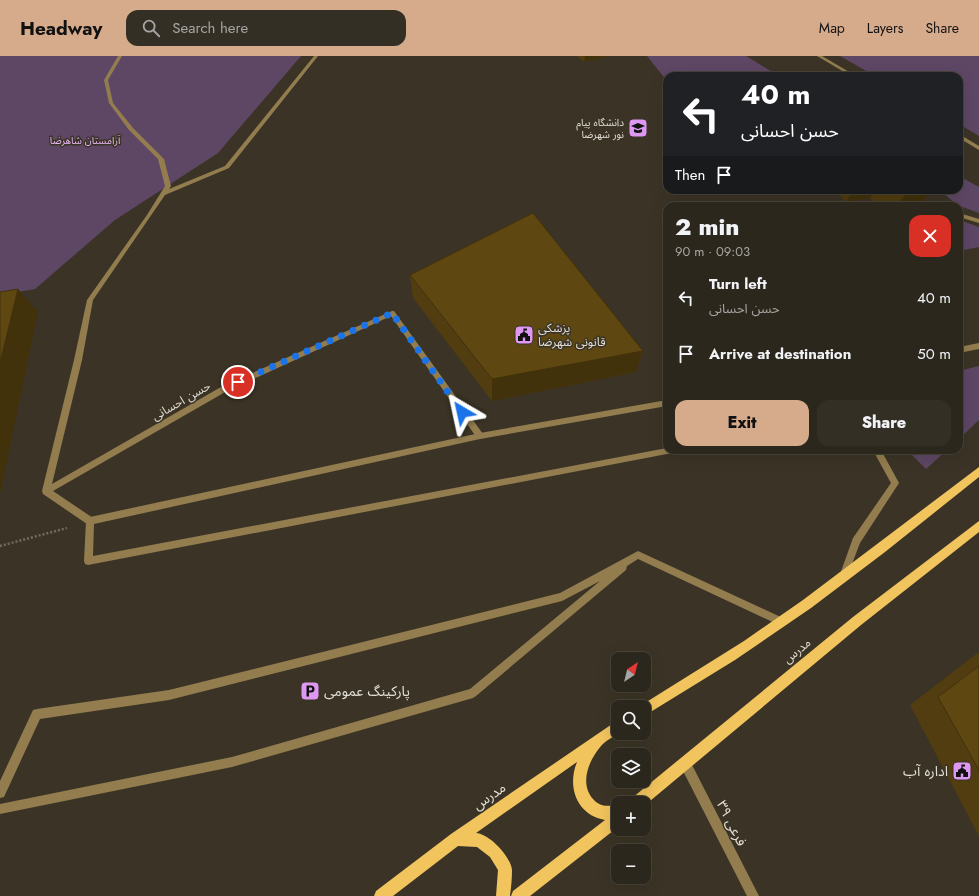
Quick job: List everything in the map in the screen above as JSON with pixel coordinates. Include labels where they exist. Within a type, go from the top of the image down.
[{"type":"main road","points":[[651,706],[782,622],[808,602],[842,580],[979,471]]},
{"type":"main road","name":"مدرس","points":[[646,796],[857,622],[979,526]]},
{"type":"main road","name":"مدرس","points":[[381,896],[456,839],[611,731]]},
{"type":"main road","points":[[598,739],[582,764],[578,779],[580,793],[588,805],[597,811],[611,813]]},
{"type":"main road","points":[[518,896],[611,823]]},
{"type":"main road","points":[[456,839],[479,840],[495,852],[505,869],[503,896]]},
{"type":"street","points":[[120,56],[106,80],[111,103],[131,129],[160,159],[168,186],[90,300],[78,360],[46,491],[90,522],[480,436],[663,403]]},
{"type":"street","points":[[162,194],[227,167],[316,56]]},
{"type":"street","points":[[819,56],[847,72]]},
{"type":"street","points":[[963,138],[979,148]]},
{"type":"street","points":[[963,216],[979,221]]},
{"type":"street","name":"حسن احسانی","points":[[46,491],[224,389],[392,313],[480,436]]},
{"type":"street","points":[[963,349],[979,346]]},
{"type":"street","points":[[90,522],[88,561],[663,452]]},
{"type":"street","points":[[842,580],[856,541],[895,483],[879,454]]},
{"type":"street","points":[[638,555],[782,622]]},
{"type":"street","points":[[0,793],[37,714],[169,695],[562,597],[638,555]]},
{"type":"street","points":[[0,809],[232,762],[473,693],[638,555]]},
{"type":"street","name":"فرعی ۳۹","points":[[685,763],[753,896]]},
{"type":"path","points":[[0,546],[90,522]]},
{"type":"green space","name":"آرامستان شاهرضا","points":[[0,56],[301,56],[218,153],[115,220],[35,289],[0,295]]},
{"type":"green space","points":[[647,56],[746,56],[772,72],[663,72],[663,76]]},
{"type":"green space","points":[[840,56],[979,56],[979,136],[963,126],[963,72],[868,72]]},
{"type":"green space","points":[[963,178],[979,187],[979,213],[963,207],[963,202],[954,202],[945,194],[963,194]]},
{"type":"green space","points":[[963,221],[979,227],[979,247],[963,250]]},
{"type":"green space","points":[[979,366],[979,420],[963,435],[963,370]]},
{"type":"green space","points":[[911,454],[943,454],[926,469]]},
{"type":"building","name":"پزشکی قانونی شهرضا","points":[[533,213],[643,351],[492,379],[410,275]]},
{"type":"building","points":[[18,289],[0,363],[0,292]]},
{"type":"building","points":[[979,666],[979,770],[938,697]]},
{"type":"place","name":"دانشگاه پیام نور شهرضا","points":[[638,128]]},
{"type":"place","name":"پزشکی قانونی شهرضا","points":[[524,335]]},
{"type":"place","name":"پارکینگ عمومی","points":[[310,691]]},
{"type":"place","name":"اداره آب","points":[[962,771]]},
{"type":"route","points":[[238,382],[392,313],[462,412]]}]
